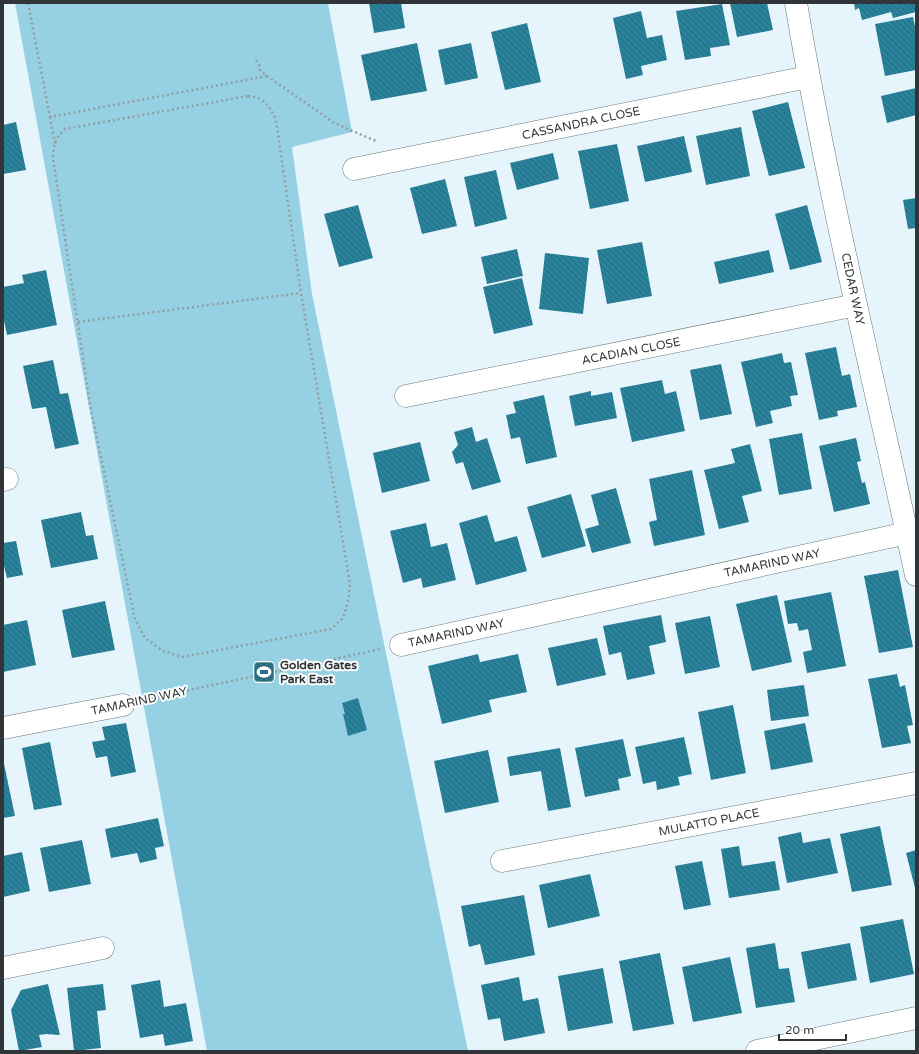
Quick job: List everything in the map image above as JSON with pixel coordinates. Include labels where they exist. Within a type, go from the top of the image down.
[{"type":"street","name":"CEDAR WAY","points":[[796,3],[808,77],[856,305],[916,575]]},
{"type":"street","name":"CASSANDRA CLOSE","points":[[354,169],[808,77]]},
{"type":"street","name":"ACADIAN CLOSE","points":[[406,396],[856,305]]},
{"type":"street","name":"TAMARIND WAY","points":[[401,645],[907,534]]},
{"type":"street","name":"TAMARIND WAY","points":[[3,728],[123,704]]},
{"type":"street","name":"MULATTO PLACE","points":[[502,861],[916,783]]},
{"type":"street","points":[[3,968],[103,948]]},
{"type":"street","points":[[757,1051],[916,1018]]},
{"type":"path","points":[[28,3],[55,144]]},
{"type":"path","points":[[256,60],[260,70],[267,76],[333,122],[343,128],[379,142]]},
{"type":"path","points":[[50,117],[267,76]]},
{"type":"path","points":[[248,96],[257,97],[265,102],[271,109],[276,120],[301,293],[350,584],[348,602],[343,618],[330,629],[182,657],[163,651],[145,638],[135,619],[90,405],[53,158],[58,135],[65,129],[248,96]]},
{"type":"path","points":[[78,322],[301,293]]},
{"type":"path","name":"TAMARIND WAY","points":[[123,704],[401,645]]},
{"type":"shaded area","name":"Golden Gates Park East","points":[[15,3],[328,3],[352,132],[292,147],[312,294],[468,1051],[207,1051]]},
{"type":"building","points":[[369,3],[401,3],[405,28],[374,33]]},
{"type":"building","points":[[730,3],[767,3],[773,30],[737,37]]},
{"type":"building","points":[[854,3],[916,3],[916,12],[893,18],[891,12],[862,20],[859,8],[855,10]]},
{"type":"building","points":[[722,4],[730,45],[710,48],[711,56],[685,60],[676,11]]},
{"type":"building","points":[[641,11],[647,38],[662,35],[667,60],[641,66],[643,75],[626,79],[613,18]]},
{"type":"building","points":[[913,17],[916,31],[916,70],[885,76],[875,24]]},
{"type":"building","points":[[527,23],[541,82],[505,90],[491,32]]},
{"type":"building","points":[[417,43],[427,91],[371,101],[361,55]]},
{"type":"building","points":[[471,43],[478,78],[445,85],[438,50]]},
{"type":"building","points":[[916,88],[916,115],[887,123],[881,96]]},
{"type":"building","points":[[788,102],[805,168],[769,176],[752,111]]},
{"type":"building","points":[[16,122],[26,170],[3,174],[3,125]]},
{"type":"building","points":[[741,127],[750,176],[706,185],[696,136]]},
{"type":"building","points":[[684,136],[692,172],[645,182],[637,146]]},
{"type":"building","points":[[617,144],[629,201],[590,209],[578,151]]},
{"type":"building","points":[[553,153],[559,179],[517,190],[510,163]]},
{"type":"building","points":[[496,170],[507,219],[475,227],[464,177]]},
{"type":"building","points":[[445,179],[457,226],[422,234],[410,188]]},
{"type":"building","points":[[916,198],[916,228],[908,229],[903,200]]},
{"type":"building","points":[[358,205],[373,258],[339,267],[324,214]]},
{"type":"building","points":[[807,205],[822,262],[790,270],[775,214]]},
{"type":"building","points":[[642,242],[652,296],[607,304],[597,250]]},
{"type":"building","points":[[517,249],[523,276],[487,284],[481,257]]},
{"type":"building","points":[[769,250],[774,272],[719,284],[714,262]]},
{"type":"building","points":[[545,253],[589,258],[583,314],[539,309]]},
{"type":"building","points":[[46,270],[57,325],[7,335],[3,316],[3,287],[24,283],[22,275]]},
{"type":"building","points":[[522,278],[533,325],[494,334],[483,287]]},
{"type":"building","points":[[836,347],[842,376],[850,374],[857,407],[837,411],[838,416],[819,420],[805,353]]},
{"type":"building","points":[[782,353],[784,363],[791,362],[798,395],[790,396],[792,406],[770,411],[773,423],[756,427],[741,362]]},
{"type":"building","points":[[53,360],[60,394],[68,393],[79,444],[55,449],[46,407],[32,409],[23,366]]},
{"type":"building","points":[[721,364],[732,414],[700,420],[690,370]]},
{"type":"building","points":[[662,380],[665,394],[676,391],[685,431],[632,442],[620,388]]},
{"type":"building","points":[[591,391],[591,396],[612,392],[617,418],[575,426],[569,396]]},
{"type":"building","points":[[544,395],[557,457],[526,464],[520,437],[511,439],[506,415],[516,413],[513,402]]},
{"type":"building","points":[[472,427],[476,442],[487,438],[501,482],[472,490],[463,462],[456,464],[452,452],[458,445],[454,432]]},
{"type":"building","points":[[802,433],[812,489],[779,495],[769,439]]},
{"type":"building","points":[[856,438],[861,461],[857,462],[862,483],[865,482],[870,504],[834,512],[819,446]]},
{"type":"building","points":[[420,442],[430,481],[382,493],[373,453]]},
{"type":"building","points":[[750,444],[762,491],[742,496],[749,522],[719,529],[704,470],[735,463],[731,449]]},
{"type":"building","points":[[692,470],[705,535],[654,546],[649,522],[657,520],[649,479]]},
{"type":"building","points":[[616,488],[631,543],[592,553],[585,529],[599,525],[591,495]]},
{"type":"building","points":[[571,494],[586,546],[542,558],[527,507]]},
{"type":"building","points":[[81,512],[86,536],[93,535],[98,559],[51,568],[41,520]]},
{"type":"building","points":[[487,515],[495,542],[517,536],[527,571],[476,585],[459,523]]},
{"type":"building","points":[[426,523],[431,547],[447,543],[456,580],[423,588],[421,578],[403,583],[390,531]]},
{"type":"building","points":[[16,541],[23,575],[7,578],[4,566],[3,567],[3,543]]},
{"type":"building","points":[[898,570],[913,647],[879,653],[864,576]]},
{"type":"building","points":[[831,592],[846,666],[807,673],[803,652],[812,650],[808,629],[799,631],[797,623],[788,624],[784,601]]},
{"type":"building","points":[[777,595],[792,662],[752,671],[736,604]]},
{"type":"building","points":[[105,601],[115,650],[72,658],[62,610]]},
{"type":"building","points":[[661,615],[666,642],[649,646],[655,674],[627,680],[621,652],[609,655],[603,626]]},
{"type":"building","points":[[710,616],[720,667],[685,674],[675,623]]},
{"type":"building","points":[[27,620],[36,665],[3,672],[3,625]]},
{"type":"building","points":[[597,638],[606,675],[557,686],[548,648]]},
{"type":"building","points":[[478,654],[480,662],[518,654],[527,692],[489,700],[492,712],[442,724],[428,666]]},
{"type":"building","points":[[897,674],[900,687],[905,685],[913,725],[907,726],[911,743],[882,748],[868,679]]},
{"type":"building","points":[[804,685],[809,716],[771,721],[767,690]]},
{"type":"building","points":[[358,698],[367,730],[348,736],[342,703]]},
{"type":"building","points":[[733,705],[746,773],[711,780],[698,712]]},
{"type":"building","points":[[126,723],[136,772],[111,777],[107,756],[96,758],[92,742],[105,740],[102,727]]},
{"type":"building","points":[[805,723],[813,762],[771,770],[764,731]]},
{"type":"building","points":[[684,737],[692,774],[678,777],[680,785],[657,790],[656,781],[643,784],[635,747]]},
{"type":"building","points":[[623,739],[631,776],[618,779],[620,790],[585,797],[575,748]]},
{"type":"building","points":[[50,742],[62,805],[34,810],[22,748]]},
{"type":"building","points":[[560,748],[571,807],[548,811],[541,771],[510,776],[507,757]]},
{"type":"building","points":[[488,750],[499,802],[445,813],[434,761]]},
{"type":"building","points":[[3,759],[15,816],[3,818]]},
{"type":"building","points":[[158,818],[164,846],[155,848],[157,859],[140,863],[137,853],[111,858],[105,829]]},
{"type":"building","points":[[880,826],[892,885],[852,892],[840,834]]},
{"type":"building","points":[[801,832],[803,843],[830,838],[838,873],[787,883],[778,837]]},
{"type":"building","points":[[82,840],[91,884],[49,892],[40,848]]},
{"type":"building","points":[[739,846],[742,866],[775,861],[780,890],[729,898],[721,849]]},
{"type":"building","points":[[916,850],[916,888],[915,888],[906,853]]},
{"type":"building","points":[[22,852],[30,891],[3,897],[3,856]]},
{"type":"building","points":[[702,861],[711,905],[684,910],[675,866]]},
{"type":"building","points":[[590,874],[600,916],[548,928],[539,885]]},
{"type":"building","points":[[524,895],[535,955],[485,965],[480,944],[469,947],[461,906]]},
{"type":"building","points":[[903,919],[914,974],[870,983],[860,927]]},
{"type":"building","points":[[775,943],[779,969],[789,968],[795,1002],[756,1008],[746,948]]},
{"type":"building","points":[[850,943],[857,980],[808,989],[801,952]]},
{"type":"building","points":[[660,953],[674,1024],[633,1031],[619,961]]},
{"type":"building","points":[[730,957],[742,1013],[693,1022],[682,967]]},
{"type":"building","points":[[603,968],[613,1023],[568,1031],[558,976]]},
{"type":"building","points":[[519,977],[523,1001],[538,998],[545,1033],[504,1041],[500,1018],[488,1020],[481,985]]},
{"type":"building","points":[[160,980],[164,1007],[186,1003],[193,1041],[165,1046],[163,1034],[140,1038],[131,985]]},
{"type":"building","points":[[48,984],[60,1035],[39,1035],[42,1047],[19,1051],[11,1010],[21,990]]},
{"type":"building","points":[[103,984],[106,1010],[97,1011],[101,1048],[74,1051],[67,988]]},
{"type":"place","name":"Golden Gates Park East","points":[[264,672]]}]
